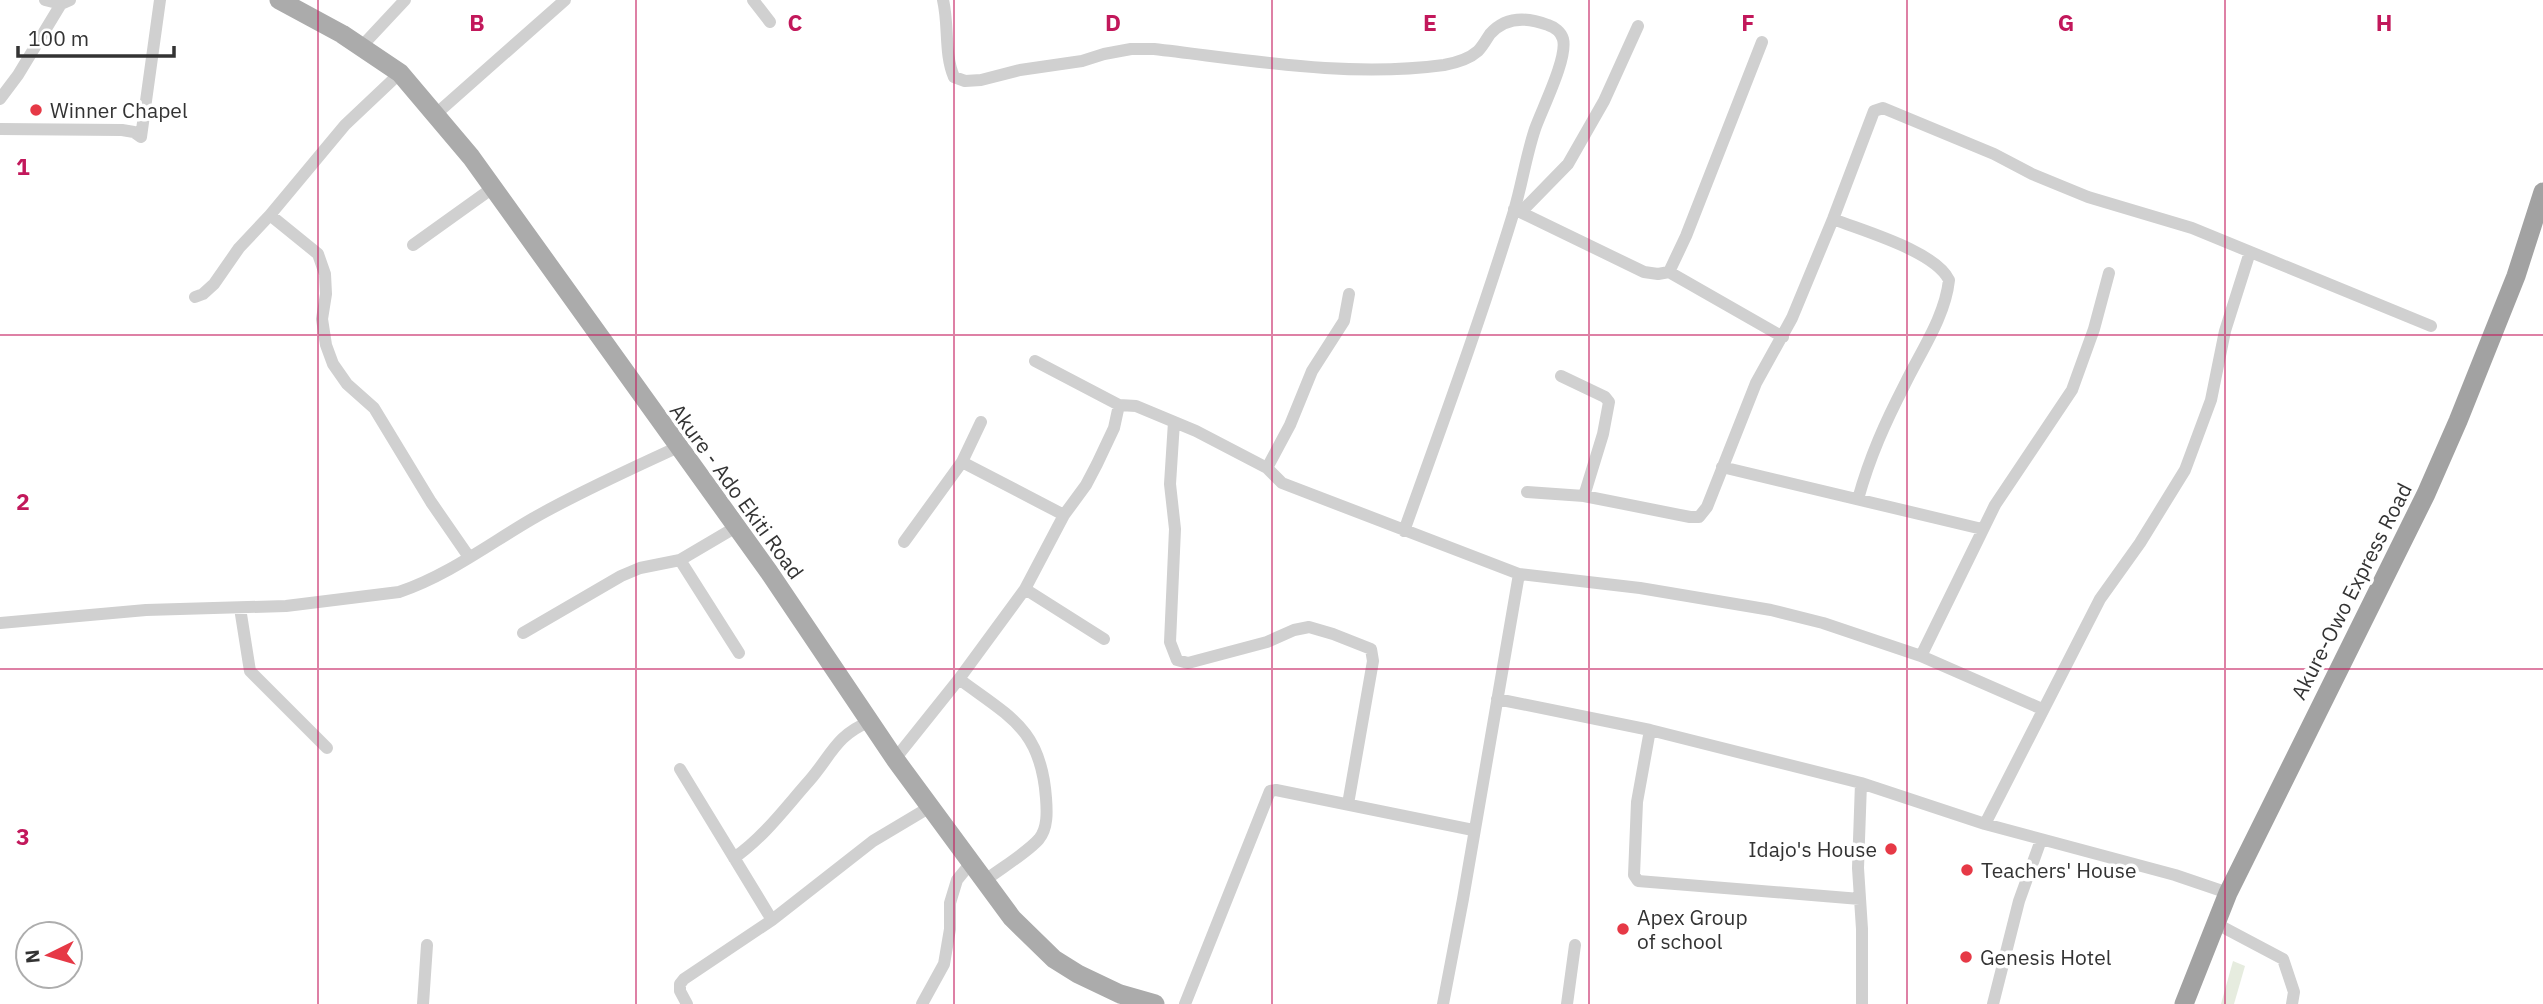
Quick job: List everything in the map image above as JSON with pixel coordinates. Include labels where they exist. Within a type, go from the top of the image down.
[{"type":"highway","name":"Akure-Owo Express Road","points":[[2184,1004],[2228,893],[2431,482],[2487,352],[2516,276],[2543,192]]},
{"type":"main road","name":"Akure - Ado Ekiti Road","points":[[287,2],[400,73],[494,187],[736,527],[895,759],[1012,918],[1054,959],[1100,986],[1155,1004]]},
{"type":"street","points":[[0,99],[65,2],[45,0]]},
{"type":"street","points":[[0,130],[121,130],[134,132],[141,137],[160,0]]},
{"type":"street","points":[[361,47],[405,0]]},
{"type":"street","points":[[436,114],[565,0]]},
{"type":"street","points":[[753,0],[770,22]]},
{"type":"street","points":[[943,0],[947,15],[950,67],[954,77],[965,81],[981,80],[1020,69],[1082,61],[1131,49],[1154,49],[1292,66],[1340,69],[1446,64],[1462,61],[1477,52],[1492,32],[1504,22],[1514,19],[1551,26],[1559,32],[1563,40],[1562,54],[1534,130],[1518,210],[1404,531]]},
{"type":"street","points":[[1518,210],[1568,164],[1604,101],[1638,26]]},
{"type":"street","points":[[1669,272],[1686,236],[1762,42]]},
{"type":"street","points":[[195,297],[214,284],[239,248],[345,125],[400,73]]},
{"type":"street","points":[[1527,492],[1584,496],[1699,517],[1707,507],[1756,383],[1783,337],[1833,219],[1874,111],[1882,108],[1994,154],[2032,174],[2088,197],[2192,228],[2431,326]]},
{"type":"street","points":[[413,245],[494,187]]},
{"type":"street","points":[[1518,210],[1644,272],[1669,272],[1783,337]]},
{"type":"street","points":[[270,215],[318,254],[325,274],[326,295],[322,319],[326,345],[333,364],[346,384],[379,417],[431,502],[469,557]]},
{"type":"street","points":[[1833,219],[1922,255],[1937,263],[1949,280],[1947,294],[1930,334],[1876,441],[1858,499]]},
{"type":"street","points":[[1985,824],[2100,599],[2140,543],[2185,470],[2211,400],[2225,331],[2250,252]]},
{"type":"street","points":[[1921,656],[1995,505],[2073,390],[2094,329],[2109,273]]},
{"type":"street","points":[[1267,468],[1290,425],[1312,371],[1344,321],[1349,294]]},
{"type":"street","points":[[1034,361],[1119,405],[1136,406],[1174,422],[1267,468],[1282,483],[1519,574],[1640,588],[1770,610],[1823,623],[1921,656],[2042,709]]},
{"type":"street","points":[[1561,376],[1605,397],[1609,402],[1603,434],[1584,496]]},
{"type":"street","points":[[895,759],[960,679],[1025,589],[1063,515],[1086,485],[1097,464],[1114,428],[1119,405]]},
{"type":"street","points":[[904,542],[962,461],[981,422]]},
{"type":"street","points":[[1174,422],[1170,484],[1175,529],[1170,642],[1173,652],[1178,660],[1188,663],[1267,642],[1294,630],[1309,627],[1371,649],[1373,661],[1348,804]]},
{"type":"street","points":[[0,623],[146,610],[286,606],[399,592],[416,586],[580,493],[678,447]]},
{"type":"street","points":[[962,461],[1063,515]]},
{"type":"street","points":[[1722,467],[1983,529]]},
{"type":"street","points":[[523,633],[621,576],[640,568],[680,560],[736,527]]},
{"type":"street","points":[[680,560],[739,653]]},
{"type":"street","points":[[1443,1004],[1519,574]]},
{"type":"street","points":[[1025,589],[1104,639]]},
{"type":"street","points":[[240,608],[250,671],[327,748]]},
{"type":"street","points":[[960,679],[1013,718],[1030,739],[1040,758],[1045,780],[1046,825],[1039,839],[984,882]]},
{"type":"street","points":[[1497,699],[1650,730],[1861,783],[1985,824],[2175,875],[2228,893]]},
{"type":"street","points":[[734,858],[754,844],[769,828],[810,780],[842,736],[852,728],[869,722]]},
{"type":"street","points":[[1650,730],[1637,802],[1634,875],[1638,881],[1860,899]]},
{"type":"street","points":[[680,769],[772,920]]},
{"type":"street","points":[[1861,783],[1858,868],[1862,1004]]},
{"type":"street","points":[[1185,1004],[1270,791],[1276,790],[1474,830]]},
{"type":"street","points":[[687,1004],[680,991],[680,984],[684,979],[772,920],[873,841],[930,807]]},
{"type":"street","points":[[1993,1004],[2019,901],[2041,840]]},
{"type":"street","points":[[922,1004],[944,964],[950,929],[950,903],[957,880],[970,864]]},
{"type":"street","points":[[2215,923],[2283,959],[2294,992],[2292,1004]]},
{"type":"street","points":[[423,1004],[426,945]]},
{"type":"street","points":[[1567,1004],[1576,945]]},
{"type":"shaded area","points":[[2233,961],[2245,966],[2234,1004],[2221,1004]]},
{"type":"place","name":"Winner Chapel","points":[[36,110]]},
{"type":"place","name":"Idajo's House","points":[[1891,849]]},
{"type":"place","name":"Teachers' House","points":[[1967,870]]},
{"type":"place","name":"Apex Group of school","points":[[1623,929]]},
{"type":"place","name":"Genesis Hotel","points":[[1966,957]]}]
